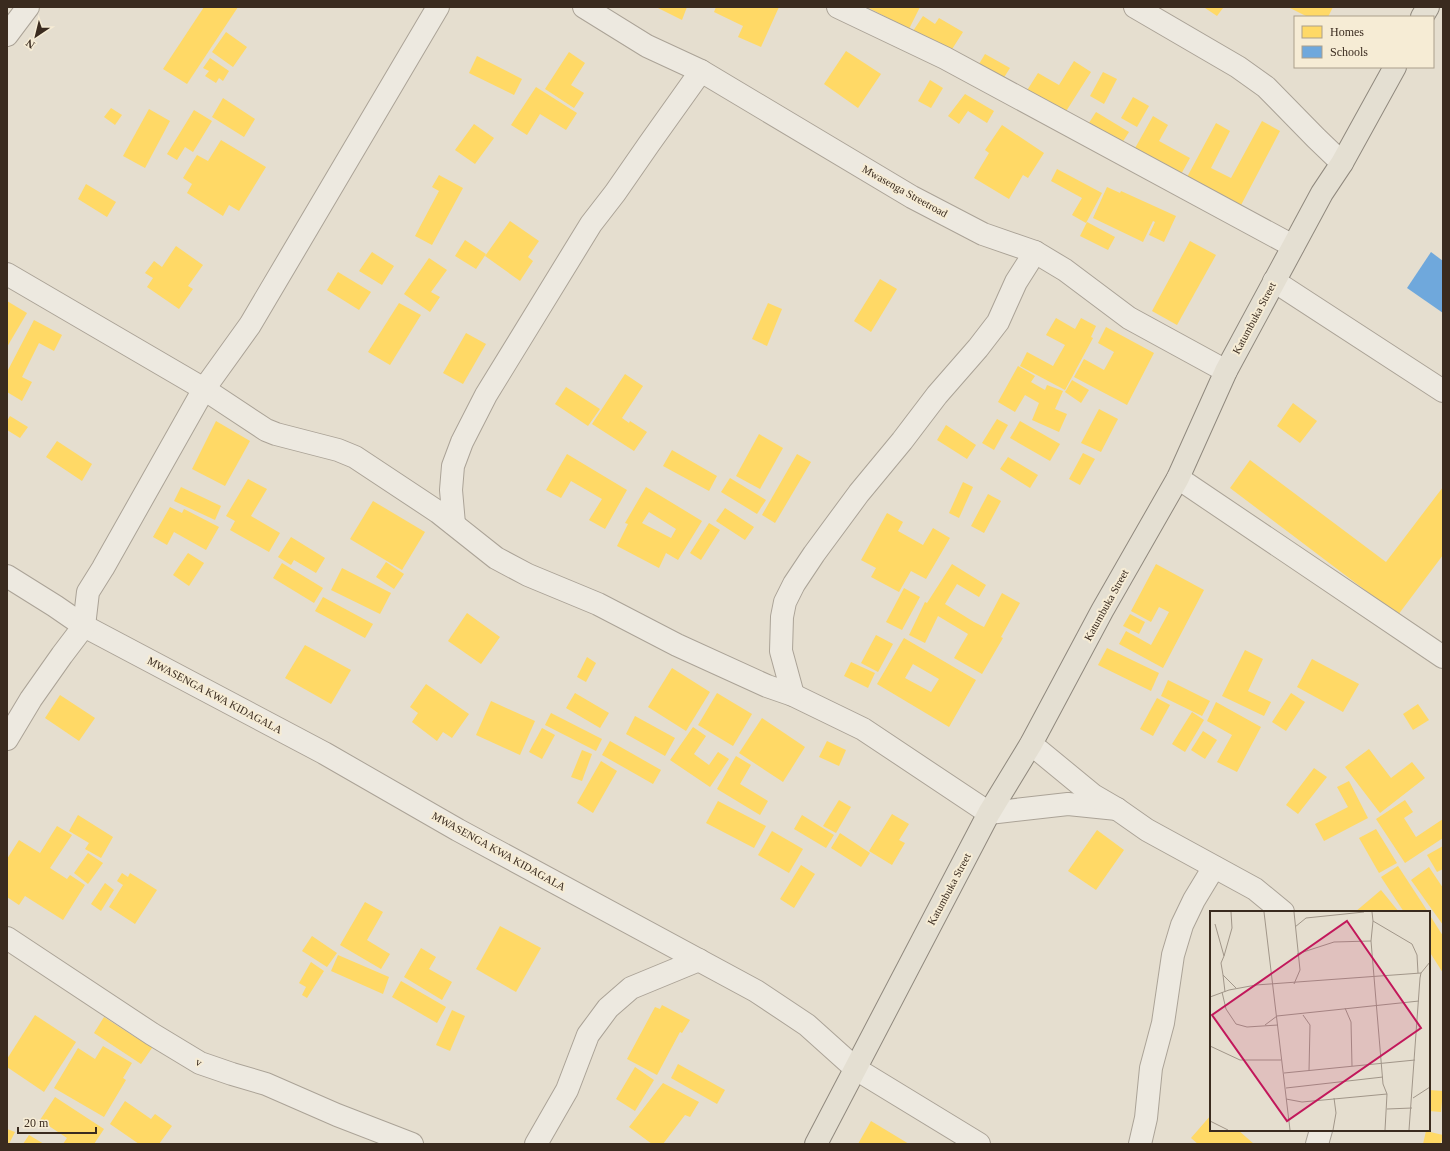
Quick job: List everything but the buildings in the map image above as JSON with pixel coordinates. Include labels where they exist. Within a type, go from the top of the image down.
[{"type":"main road","points":[[1423,16],[1428,7]]},
{"type":"main road","name":"Katumbuka Street","points":[[816,1144],[989,813],[1031,744],[1102,611],[1178,478],[1226,370],[1322,193],[1342,163],[1394,68]]},
{"type":"street","points":[[7,35],[28,7]]},
{"type":"street","points":[[7,739],[31,699],[84,626],[88,592],[204,389],[250,325],[438,7]]},
{"type":"street","name":"Mwasenga Streetroad","points":[[584,7],[647,46],[701,71],[912,197],[983,234],[1035,252],[1065,270],[1128,318],[1226,370]]},
{"type":"street","points":[[838,7],[945,58],[1293,246]]},
{"type":"street","points":[[1135,7],[1238,67],[1266,87],[1342,163]]},
{"type":"street","points":[[454,524],[451,490],[453,466],[462,442],[486,395],[591,224],[615,193],[648,144],[701,71]]},
{"type":"street","points":[[793,694],[782,651],[782,617],[785,602],[794,584],[859,492],[998,322],[1016,282],[1035,252]]},
{"type":"street","points":[[7,274],[204,389],[266,430],[338,450],[355,457],[454,524],[496,558],[528,575],[598,604],[677,645],[767,686],[793,694],[863,729],[989,813],[1068,804],[1117,809]]},
{"type":"street","points":[[1274,281],[1443,392]]},
{"type":"street","points":[[1178,478],[1443,657]]},
{"type":"street","name":"MWASENGA KWA KIDAGALA","points":[[7,576],[84,626],[318,750],[458,830],[756,991],[807,1025],[856,1069],[979,1144]]},
{"type":"street","points":[[1031,744],[1094,795],[1147,830],[1255,889],[1282,911]]},
{"type":"street","points":[[1140,1144],[1146,1118],[1151,1068],[1163,1023],[1173,955],[1182,924],[1194,900],[1214,867]]},
{"type":"street","name":"v","points":[[7,938],[152,1034],[200,1063],[266,1084],[337,1115],[412,1144]]},
{"type":"street","points":[[536,1144],[567,1090],[588,1035],[608,1008],[631,988],[699,960]]},
{"type":"street","points":[[1317,1144],[1321,1131]]}]
